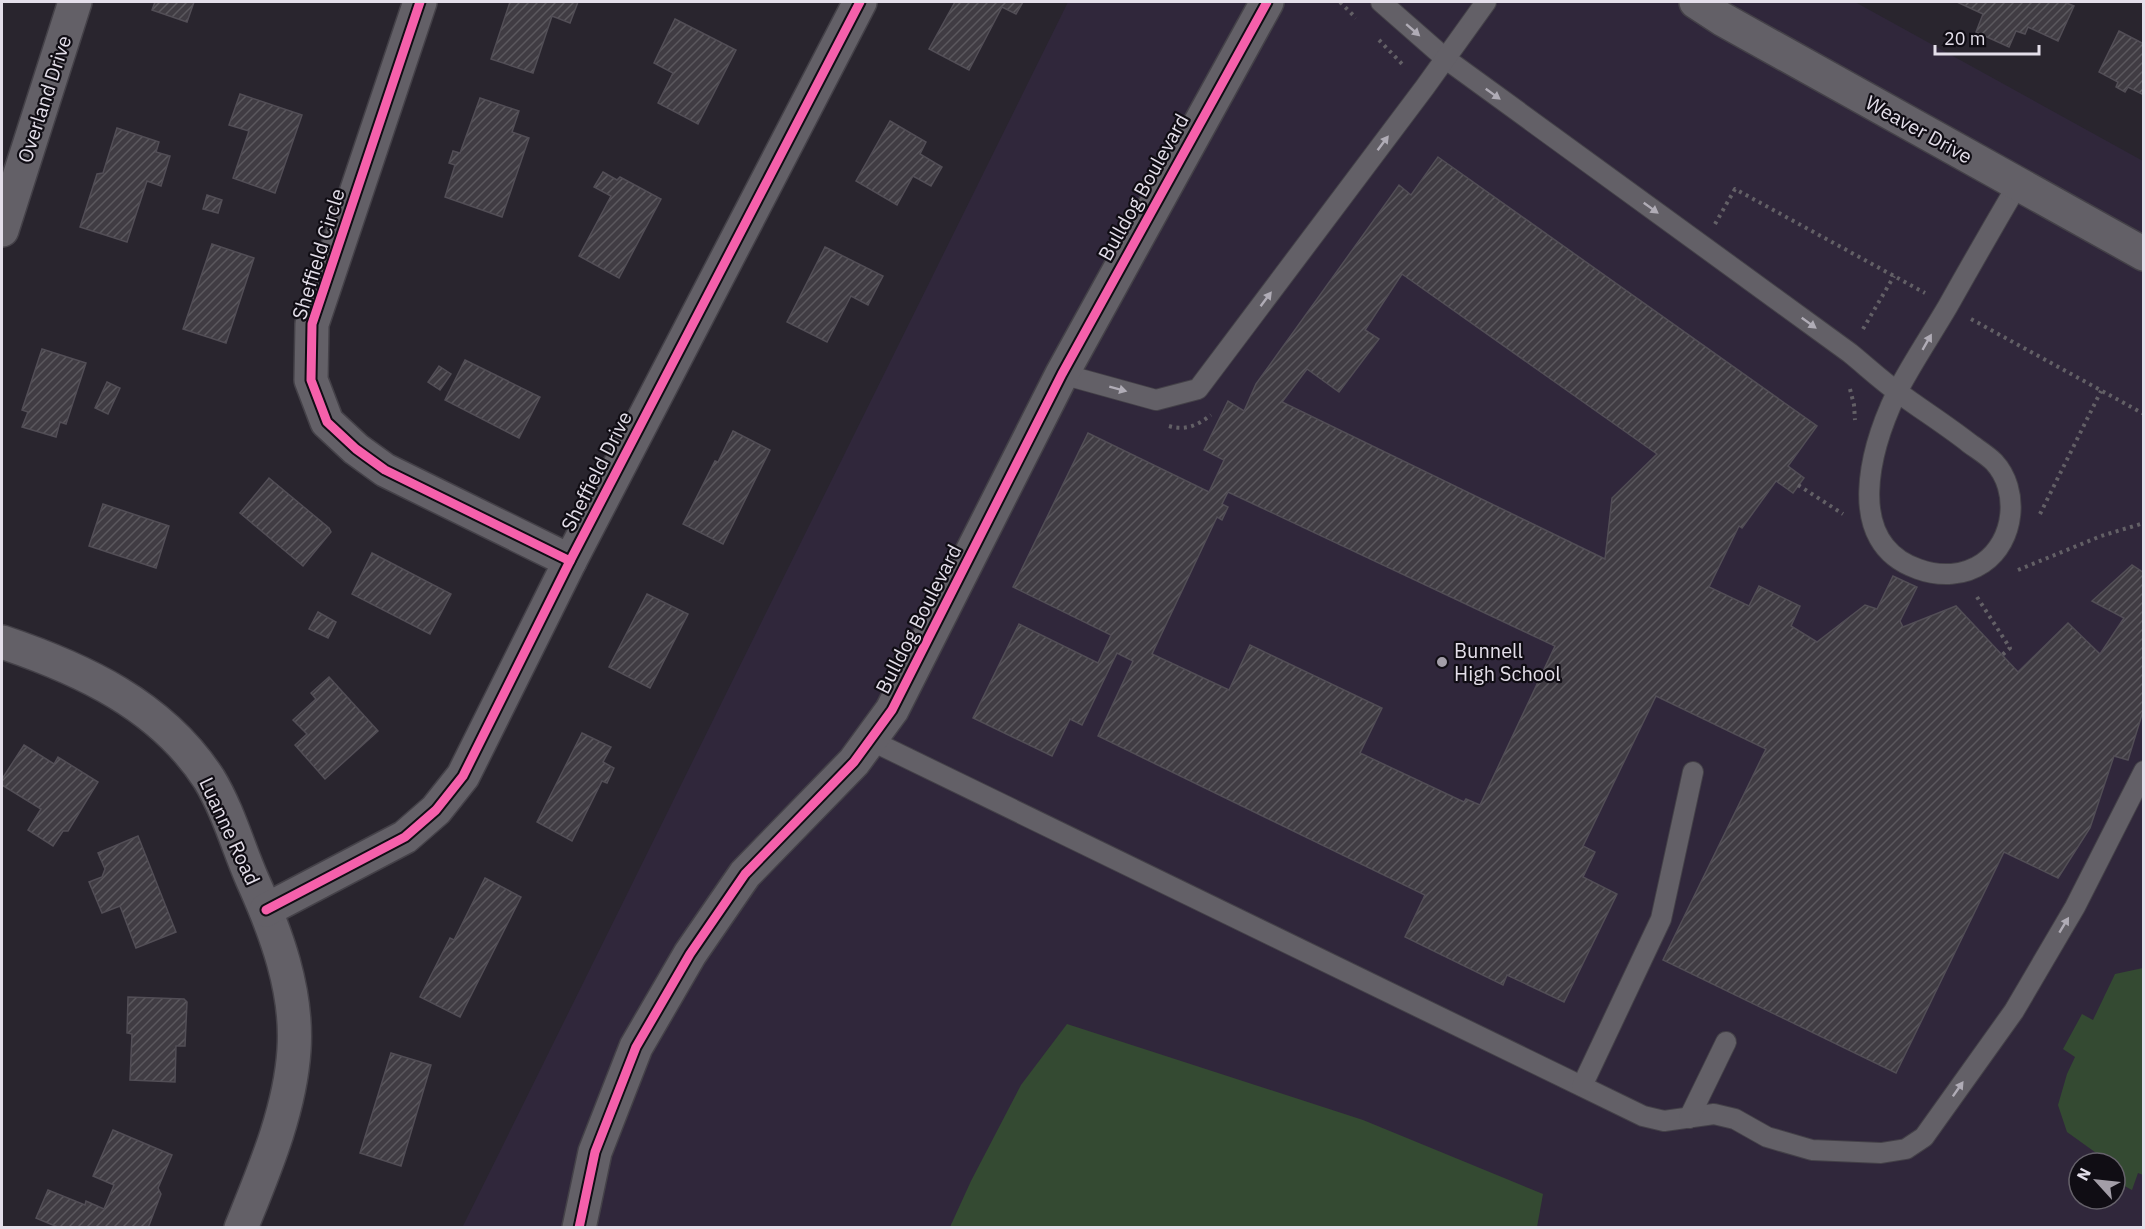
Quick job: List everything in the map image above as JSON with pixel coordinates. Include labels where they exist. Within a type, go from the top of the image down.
[{"type":"street","name":"Overland Drive","points":[[2,230],[75,2]]},
{"type":"street","name":"Sheffield Circle","points":[[420,2],[312,324],[312,380],[327,422],[356,449],[385,470],[570,561]]},
{"type":"street","name":"Sheffield Drive","points":[[266,910],[405,837],[436,810],[463,776],[570,561],[860,2]]},
{"type":"street","name":"Bulldog Boulevard","points":[[579,1227],[596,1152],[636,1047],[690,954],[745,874],[854,762],[892,710],[1062,374],[1267,2]]},
{"type":"street","name":"Weaver Drive","points":[[1696,2],[1722,19],[2144,254]]},
{"type":"street","name":"Luanne Road","points":[[2,642],[84,673],[117,692],[169,730],[209,780],[266,910],[281,954],[293,1005],[294,1050],[283,1113],[241,1227]]},
{"type":"lane","points":[[1381,2],[1446,59],[1850,353],[1897,392],[1931,414],[1994,462],[2003,475],[2012,506],[2004,536],[1996,550],[1984,562],[1968,571],[1948,575],[1928,573],[1907,566],[1888,551],[1877,536],[1869,510],[1877,441],[1897,392],[2018,184]]},
{"type":"lane","points":[[1062,374],[1156,399],[1198,388],[1446,59],[1486,2]]},
{"type":"lane","points":[[870,740],[1643,1116],[1664,1121],[1714,1114],[1735,1119],[1767,1137],[1812,1150],[1881,1153],[1906,1149],[1924,1137],[2014,1011],[2075,907],[2144,771]]},
{"type":"lane","points":[[1582,1086],[1661,919],[1693,772]]},
{"type":"lane","points":[[1689,1118],[1726,1042]]},
{"type":"path","points":[[1340,2],[1363,25]]},
{"type":"path","points":[[1371,33],[1425,87]]},
{"type":"path","points":[[1702,246],[1735,189],[2144,414]]},
{"type":"path","points":[[1855,428],[1854,405],[1850,390],[1839,371],[1894,276]]},
{"type":"path","points":[[1163,425],[1180,429],[1199,424],[1212,414]]},
{"type":"path","points":[[1798,485],[1843,514]]},
{"type":"path","points":[[1843,505],[1845,523]]},
{"type":"path","points":[[2014,571],[2101,536],[2144,523]]},
{"type":"path","points":[[1975,594],[2010,648],[2002,655]]},
{"type":"shaded area","name":"Bunnell High School","points":[[1068,2],[1855,2],[2143,161],[2143,1227],[462,1228]]},
{"type":"green space","points":[[2143,968],[2143,1175],[2138,1173],[2132,1190],[2127,1187],[2127,1151],[2093,1151],[2067,1132],[2058,1105],[2067,1074],[2075,1057],[2063,1049],[2082,1014],[2093,1020],[2115,974]]},
{"type":"green space","points":[[1067,1024],[1363,1120],[1543,1194],[1537,1227],[950,1227],[1021,1085]]},
{"type":"building","points":[[155,2],[194,2],[187,22],[152,10]]},
{"type":"building","points":[[510,2],[578,2],[570,23],[552,16],[533,73],[491,59]]},
{"type":"building","points":[[955,2],[1023,2],[1016,14],[1002,7],[969,70],[929,49]]},
{"type":"building","points":[[1957,2],[2064,2],[2074,6],[2058,41],[2028,27],[2025,34],[2016,31],[2009,47],[1976,32],[1983,14]]},
{"type":"building","points":[[675,19],[736,50],[698,124],[658,103],[673,73],[654,63]]},
{"type":"building","points":[[2119,31],[2144,44],[2144,95],[2128,87],[2125,92],[2116,87],[2118,82],[2099,72]]},
{"type":"building","points":[[240,94],[302,115],[275,193],[233,178],[249,131],[229,125]]},
{"type":"building","points":[[480,98],[519,111],[512,132],[529,138],[502,217],[445,197],[455,165],[449,163],[453,151],[460,153]]},
{"type":"building","points":[[890,121],[926,142],[920,154],[942,167],[931,186],[913,176],[897,205],[856,181]]},
{"type":"building","points":[[117,128],[159,142],[156,152],[170,156],[161,186],[147,181],[127,242],[80,227],[97,174],[103,173]]},
{"type":"building","points":[[1438,157],[1817,426],[1788,466],[1804,478],[1793,493],[1776,481],[1742,528],[1739,526],[1709,587],[1749,606],[1759,586],[1800,606],[1791,626],[1817,642],[1865,605],[1877,609],[1893,576],[1917,587],[1900,621],[1903,627],[1956,606],[2018,672],[2068,623],[2100,654],[2124,618],[2092,601],[2132,565],[2144,573],[2144,708],[2128,760],[2114,756],[2090,828],[2058,878],[2004,852],[1896,1073],[1663,960],[1766,749],[1656,696],[1583,846],[1595,852],[1583,877],[1617,894],[1564,1002],[1507,975],[1503,985],[1405,937],[1425,895],[1098,736],[1133,661],[1117,653],[1082,725],[1070,719],[1052,756],[973,718],[1019,624],[1098,663],[1111,635],[1013,587],[1088,433],[1209,492],[1224,460],[1204,450],[1228,401],[1244,411],[1256,384],[1399,185],[1411,195]],"holes":[[[1402,274],[1657,454],[1612,498],[1605,559],[1282,402],[1307,369],[1339,392],[1379,339],[1365,330]],[[1228,492],[1555,646],[1480,805],[1466,799],[1464,802],[1360,753],[1382,708],[1250,645],[1229,690],[1152,654],[1217,517],[1222,520],[1228,507],[1222,504]]]},
{"type":"building","points":[[603,172],[617,180],[620,177],[661,199],[619,278],[579,256],[611,196],[594,187]]},
{"type":"building","points":[[207,195],[222,200],[218,213],[203,209]]},
{"type":"building","points":[[212,244],[254,258],[226,343],[183,329]]},
{"type":"building","points":[[825,247],[883,276],[868,305],[851,296],[827,342],[787,322]]},
{"type":"building","points":[[42,349],[86,363],[66,424],[60,422],[56,437],[22,427],[28,412],[22,410]]},
{"type":"building","points":[[465,360],[540,397],[519,438],[445,400]]},
{"type":"building","points":[[439,366],[451,374],[440,390],[428,382]]},
{"type":"building","points":[[107,382],[120,388],[108,414],[95,408]]},
{"type":"building","points":[[733,431],[770,450],[723,544],[683,524]]},
{"type":"building","points":[[269,478],[331,532],[303,566],[240,513]]},
{"type":"building","points":[[103,504],[169,526],[156,568],[89,546]]},
{"type":"building","points":[[372,553],[451,594],[430,634],[352,594]]},
{"type":"building","points":[[647,594],[688,614],[650,688],[609,667]]},
{"type":"building","points":[[318,612],[336,622],[328,638],[309,629]]},
{"type":"building","points":[[329,677],[378,731],[325,779],[295,745],[307,734],[293,720],[316,699],[311,693]]},
{"type":"building","points":[[582,733],[611,747],[603,762],[614,768],[607,783],[602,781],[572,841],[537,822]]},
{"type":"building","points":[[24,745],[54,764],[58,757],[98,782],[68,831],[63,831],[53,846],[28,830],[41,809],[2,785],[2,779]]},
{"type":"building","points":[[138,836],[176,932],[136,948],[120,906],[102,913],[89,882],[102,877],[105,869],[98,853]]},
{"type":"building","points":[[485,878],[521,897],[460,1017],[420,997],[450,938],[454,940]]},
{"type":"building","points":[[128,997],[184,999],[187,1002],[185,1046],[176,1046],[175,1082],[130,1080],[132,1034],[127,1033]]},
{"type":"building","points":[[391,1053],[431,1065],[401,1166],[360,1153]]},
{"type":"building","points":[[113,1130],[172,1155],[158,1188],[161,1194],[148,1228],[60,1228],[36,1218],[48,1190],[85,1205],[86,1201],[104,1209],[114,1185],[93,1176]]},
{"type":"cycle path","points":[[420,2],[312,324],[311,380],[327,422],[356,449],[385,470],[570,561]]},
{"type":"cycle path","points":[[266,910],[405,837],[436,810],[463,776],[570,561],[860,2]]},
{"type":"cycle path","points":[[579,1228],[595,1152],[636,1047],[690,954],[745,874],[854,762],[892,710],[1062,374],[1267,2]]},
{"type":"place","name":"Bunnell High School","points":[[1442,662]]}]
